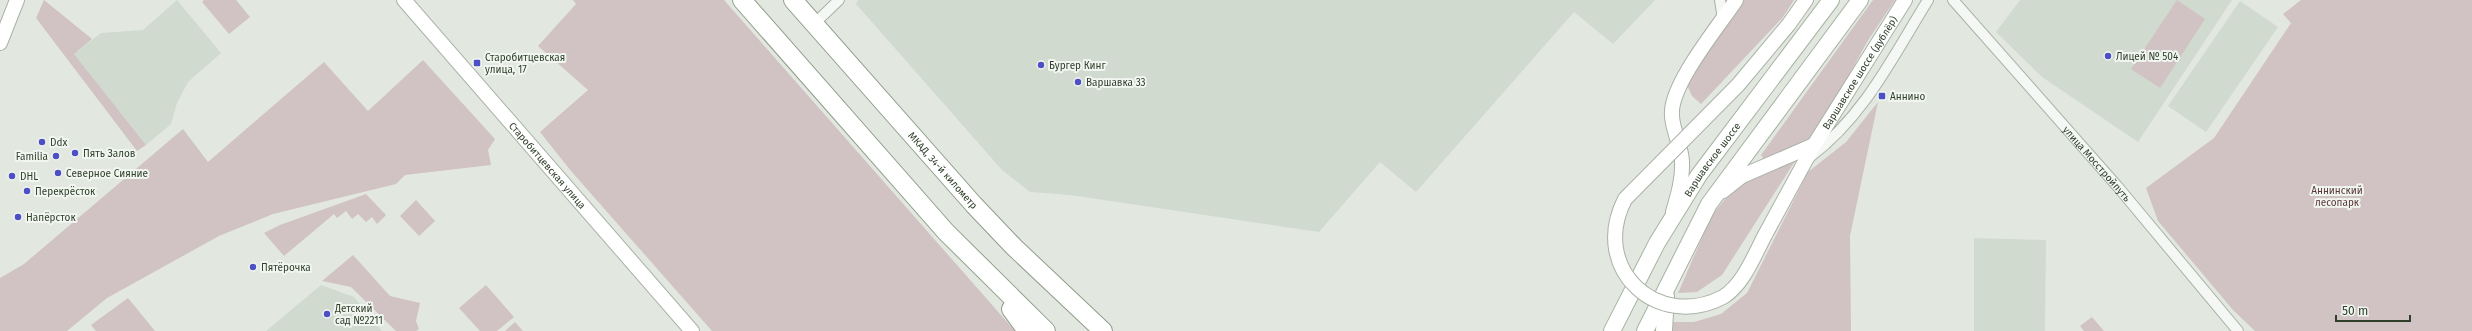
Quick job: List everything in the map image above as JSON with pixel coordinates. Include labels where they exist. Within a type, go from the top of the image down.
[{"type":"highway","points":[[742,0],[946,232],[1027,331]]},
{"type":"highway","name":"МКАД, 34-й километр","points":[[793,0],[974,206],[1014,247],[1103,331]]},
{"type":"highway","points":[[946,232],[1046,331]]},
{"type":"main road","points":[[0,43],[17,0]]},
{"type":"main road","name":"Старобитцевская улица","points":[[404,0],[692,331]]},
{"type":"main road","points":[[1672,216],[1679,189],[1682,161],[1673,120],[1672,104],[1689,72],[1736,0]]},
{"type":"main road","name":"Варшавское шоссе (дублёр)","points":[[1806,0],[1789,24],[1738,85],[1625,199],[1618,211],[1614,230],[1618,262],[1628,283],[1645,296],[1661,304],[1680,308],[1702,306],[1723,297],[1736,285],[1814,145],[1905,0]]},
{"type":"main road","name":"Варшавское шоссе","points":[[1612,330],[1672,216],[1699,175],[1831,0]]},
{"type":"main road","points":[[1645,331],[1709,204],[1860,0]]},
{"type":"main road","points":[[1709,204],[1742,176],[1814,145]]},
{"type":"main road","points":[[1664,331],[1665,303],[1671,277]]},
{"type":"street","points":[[814,24],[839,0]]},
{"type":"street","points":[[1720,0],[1723,20]]},
{"type":"street","points":[[1807,159],[1831,141],[1853,118],[1928,0]]},
{"type":"street","name":"улица Мосстройпуть","points":[[1953,0],[2103,169],[2238,331]]},
{"type":"shaded area","points":[[177,0],[221,53],[188,82],[177,103],[171,124],[146,145],[74,54],[101,33],[143,30]]},
{"type":"shaded area","points":[[858,0],[1655,0],[1613,44],[1574,12],[1416,192],[1380,162],[1319,232],[1070,195],[1030,192],[1002,170],[856,4]]},
{"type":"shaded area","name":"Лицей № 504","points":[[2020,0],[2232,0],[2138,142],[2042,77],[1996,32]]},
{"type":"shaded area","points":[[2240,1],[2278,27],[2206,132],[2168,106]]},
{"type":"shaded area","points":[[1974,238],[2046,240],[2045,331],[1974,331]]},
{"type":"shaded area","name":"Детский сад №2211","points":[[321,285],[354,297],[382,331],[266,331]]},
{"type":"green space","points":[[44,0],[92,39],[74,54],[146,145],[137,151],[36,18]]},
{"type":"green space","points":[[204,0],[236,0],[250,17],[229,34],[202,2]]},
{"type":"green space","points":[[573,0],[724,0],[1015,331],[712,331],[571,171],[540,132],[588,90],[538,46],[576,4]]},
{"type":"green space","points":[[1742,0],[1794,0],[1783,17],[1701,104],[1692,96],[1687,85]]},
{"type":"green space","points":[[1873,0],[1895,0],[1867,42],[1813,141],[1764,160],[1761,155]]},
{"type":"green space","points":[[2177,0],[2205,19],[2160,88],[2131,69]]},
{"type":"green space","name":"Аннинский лесопарк","points":[[2301,0],[2472,0],[2472,331],[2255,331],[2233,310],[2158,221],[2146,188],[2214,138],[2291,23],[2283,14]]},
{"type":"green space","points":[[423,60],[495,139],[488,150],[491,165],[405,175],[396,184],[273,214],[219,236],[107,298],[67,331],[0,331],[0,278],[24,264],[183,129],[208,162],[324,62],[368,111]]},
{"type":"green space","points":[[1878,102],[1850,236],[1851,331],[1673,331],[1672,322],[1694,322],[1721,314],[1747,293],[1808,172],[1846,142]]},
{"type":"green space","points":[[1797,158],[1722,275],[1697,292],[1678,293],[1712,215],[1735,187]]},
{"type":"green space","points":[[366,194],[386,215],[377,224],[372,217],[366,222],[358,214],[352,219],[346,211],[337,218],[334,214],[284,256],[264,233],[280,225]]},
{"type":"green space","points":[[416,200],[435,221],[419,236],[400,216]]},
{"type":"green space","points":[[353,255],[390,296],[420,303],[416,321],[419,329],[416,331],[396,331],[351,287],[322,281]]},
{"type":"green space","points":[[486,285],[514,317],[497,331],[480,331],[459,308]]},
{"type":"green space","points":[[128,298],[155,331],[96,331],[91,325]]},
{"type":"green space","points":[[2092,317],[2104,331],[2084,331],[2080,326]]},
{"type":"green space","points":[[515,322],[523,331],[505,331]]},
{"type":"place","name":"Лицей № 504","points":[[2108,56]]},
{"type":"place","name":"Старобитцевская улица, 17","points":[[477,63]]},
{"type":"place","name":"Бургер Кинг","points":[[1041,65]]},
{"type":"place","name":"Варшавка 33","points":[[1078,82]]},
{"type":"place","name":"Аннино","points":[[1882,96]]},
{"type":"place","name":"Ddx","points":[[42,142]]},
{"type":"place","name":"Пять Залов","points":[[75,153]]},
{"type":"place","name":"Familia","points":[[56,156]]},
{"type":"place","name":"Северное Сияние","points":[[58,173]]},
{"type":"place","name":"DHL","points":[[12,176]]},
{"type":"place","name":"Перекрёсток","points":[[27,191]]},
{"type":"place","name":"Напёрсток","points":[[18,217]]},
{"type":"place","name":"Пятёрочка","points":[[253,267]]},
{"type":"place","name":"Детский сад №2211","points":[[327,314]]}]
